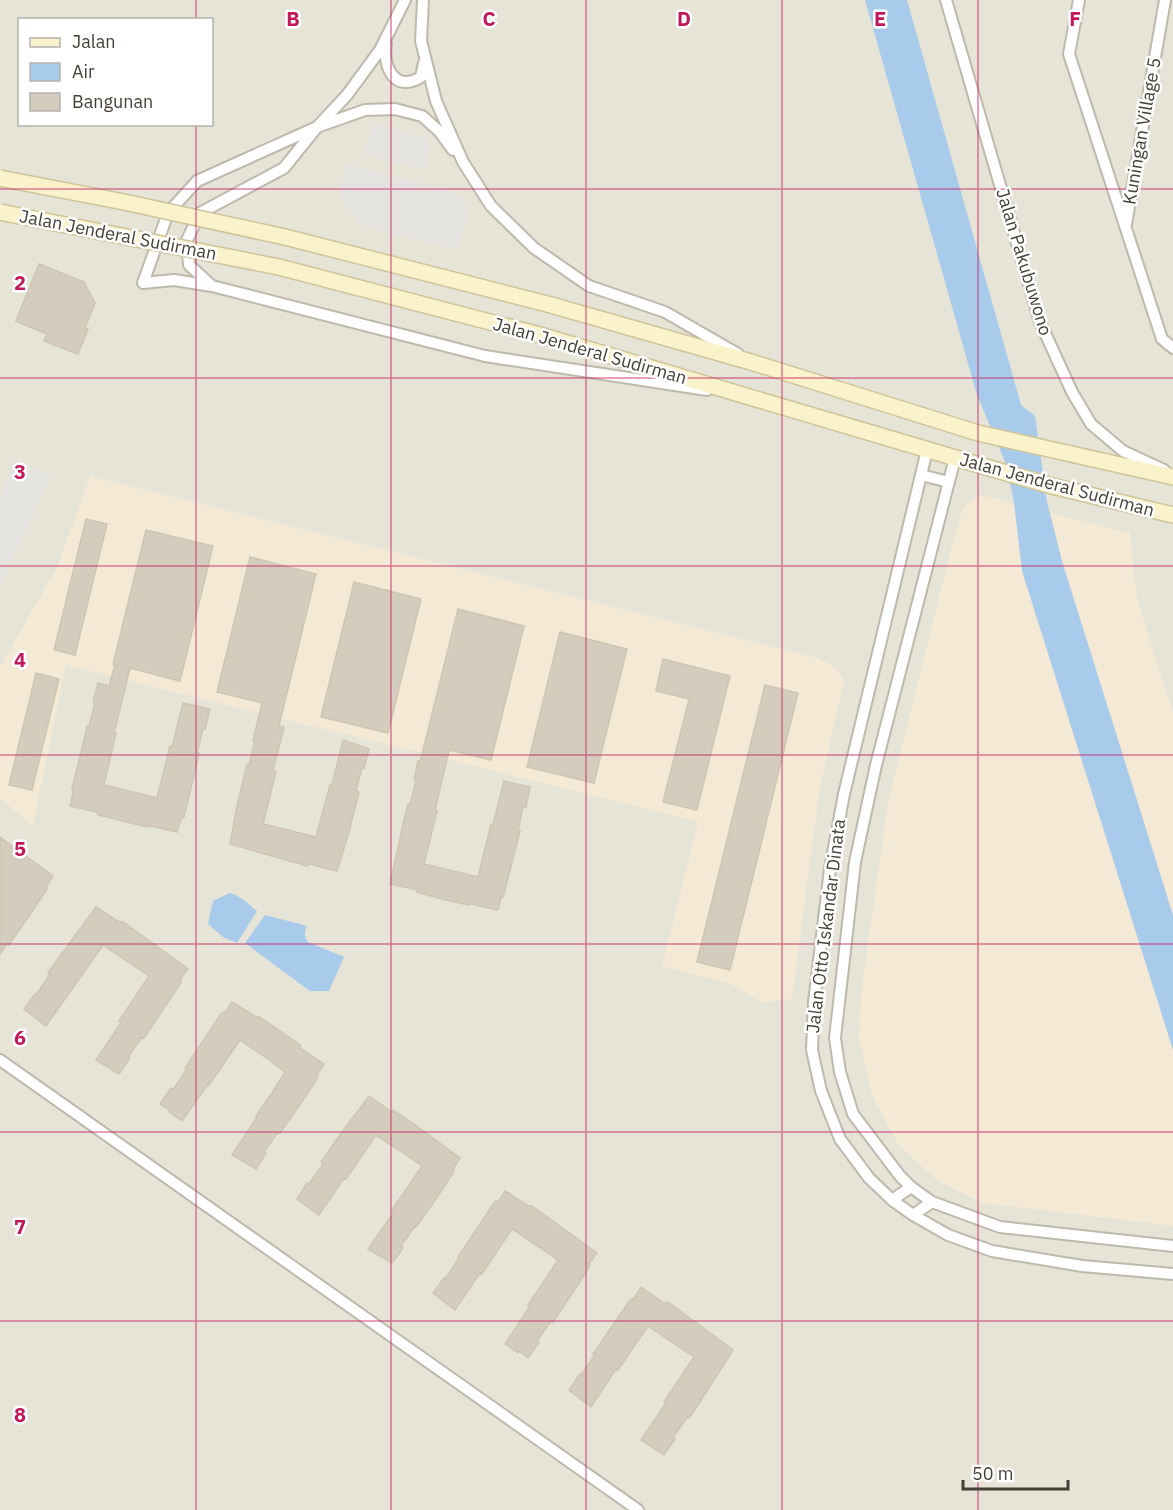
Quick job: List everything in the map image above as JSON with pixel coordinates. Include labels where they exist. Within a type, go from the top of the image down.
[{"type":"main road","name":"Jalan Jenderal Sudirman","points":[[0,178],[285,237],[551,304],[751,362],[978,433],[1173,476]]},
{"type":"main road","name":"Jalan Jenderal Sudirman","points":[[0,212],[279,267],[540,335],[1052,486],[1173,515]]},
{"type":"street","points":[[212,286],[189,265],[187,240],[200,213],[284,168],[317,127],[347,95],[380,50],[405,0]]},
{"type":"street","points":[[423,0],[421,41],[436,101],[463,162]]},
{"type":"street","name":"Jalan Pakubuwono","points":[[946,0],[1040,322],[1072,392],[1091,424],[1123,451],[1173,476]]},
{"type":"street","points":[[1078,0],[1069,54],[1162,339],[1173,348]]},
{"type":"street","name":"Kuningan Village 5","points":[[1125,226],[1165,0]]},
{"type":"street","points":[[388,33],[384,57],[391,74],[400,82],[413,82],[421,77],[425,57]]},
{"type":"street","points":[[741,395],[485,356],[212,286],[174,280],[142,283],[168,213],[197,181],[317,127],[365,110],[395,109],[422,116],[439,131],[463,162],[491,206],[543,255],[589,286],[665,312],[751,362]]},
{"type":"street","name":"Jalan Otto Iskandar Dinata","points":[[927,450],[844,794],[830,869],[813,1015],[812,1050],[821,1091],[840,1139],[869,1178],[892,1200],[948,1235],[992,1251],[1082,1266],[1173,1274]]},
{"type":"street","name":"Jalan Otto Iskandar Dinata","points":[[955,458],[876,765],[855,862],[835,1038],[840,1072],[853,1114],[900,1176],[932,1202],[999,1227],[1173,1246]]},
{"type":"street","points":[[921,475],[949,483]]},
{"type":"street","points":[[0,1060],[638,1510]]},
{"type":"street","points":[[892,1200],[911,1187]]},
{"type":"street","points":[[913,1215],[932,1202]]},
{"type":"shaded area","points":[[0,0],[1173,0],[1173,1510],[0,1510]]},
{"type":"shaded area","points":[[372,124],[429,138],[427,146],[431,148],[425,170],[365,155]]},
{"type":"shaded area","points":[[347,165],[444,188],[460,197],[469,205],[458,250],[365,227],[338,194]]},
{"type":"shaded area","points":[[13,458],[51,476],[0,585],[0,500],[7,484]]},
{"type":"shaded area","points":[[90,476],[818,658],[836,668],[844,681],[820,787],[792,999],[761,1003],[733,985],[662,966],[698,822],[66,665],[33,826],[0,798],[0,667],[58,565]]},
{"type":"shaded area","points":[[981,495],[1130,533],[1137,599],[1173,713],[1173,1226],[982,1203],[938,1181],[899,1146],[872,1095],[859,1039],[861,992],[888,802],[963,507]]},
{"type":"water","points":[[865,0],[907,0],[1021,405],[1035,416],[1047,502],[1062,561],[1173,915],[1173,1050],[1022,571],[1014,502],[1006,464],[977,395]]},
{"type":"water","points":[[230,893],[241,898],[257,911],[237,943],[223,937],[208,924],[213,901]]},
{"type":"water","points":[[265,915],[307,926],[305,934],[308,942],[344,957],[329,991],[310,991],[245,943]]},
{"type":"building","points":[[39,264],[84,282],[95,303],[78,354],[44,341],[47,334],[16,321]]},
{"type":"building","points":[[86,519],[107,524],[75,655],[54,650]]},
{"type":"building","points":[[146,530],[213,546],[180,681],[130,668],[104,785],[157,798],[183,703],[210,709],[197,753],[199,753],[198,759],[184,817],[181,819],[177,832],[147,827],[70,806],[72,789],[95,703],[93,702],[98,683],[109,686],[115,665],[113,664]]},
{"type":"building","points":[[250,557],[316,574],[279,726],[284,727],[263,824],[316,837],[343,740],[369,749],[364,768],[362,767],[356,791],[359,792],[337,871],[310,864],[307,866],[230,844],[262,703],[217,692]]},
{"type":"building","points":[[354,582],[421,599],[388,733],[321,717]]},
{"type":"building","points":[[458,609],[524,626],[491,760],[449,750],[424,864],[478,877],[504,781],[530,787],[498,910],[442,899],[417,892],[418,890],[390,884],[408,804],[410,805],[416,780],[414,780],[418,761],[420,762]]},
{"type":"building","points":[[560,632],[627,649],[594,783],[527,767]]},
{"type":"building","points":[[663,659],[730,676],[697,810],[663,802],[689,699],[656,691]]},
{"type":"building","points":[[36,673],[59,679],[32,790],[9,785]]},
{"type":"building","points":[[765,685],[798,693],[730,970],[697,962]]},
{"type":"building","points":[[0,837],[53,876],[46,891],[9,945],[7,943],[0,954]]},
{"type":"building","points":[[96,907],[119,922],[123,922],[188,969],[144,1038],[142,1037],[128,1057],[130,1058],[119,1074],[96,1060],[149,976],[103,945],[46,1026],[24,1009]]},
{"type":"building","points":[[232,1002],[264,1020],[324,1064],[305,1097],[264,1152],[266,1153],[256,1169],[232,1155],[285,1072],[240,1040],[182,1121],[160,1104],[171,1088],[173,1090],[221,1014],[225,1013]]},
{"type":"building","points":[[369,1096],[414,1124],[460,1158],[453,1173],[401,1246],[403,1248],[392,1263],[368,1249],[422,1166],[402,1152],[376,1135],[319,1215],[297,1199]]},
{"type":"building","points":[[505,1191],[528,1206],[532,1206],[597,1253],[553,1322],[551,1321],[537,1341],[539,1342],[528,1358],[505,1344],[558,1260],[512,1229],[455,1310],[433,1293],[445,1279],[494,1203],[498,1202]]},
{"type":"building","points":[[641,1287],[664,1303],[668,1302],[733,1350],[696,1408],[673,1438],[675,1439],[664,1455],[641,1440],[694,1357],[648,1326],[591,1407],[569,1390]]}]
